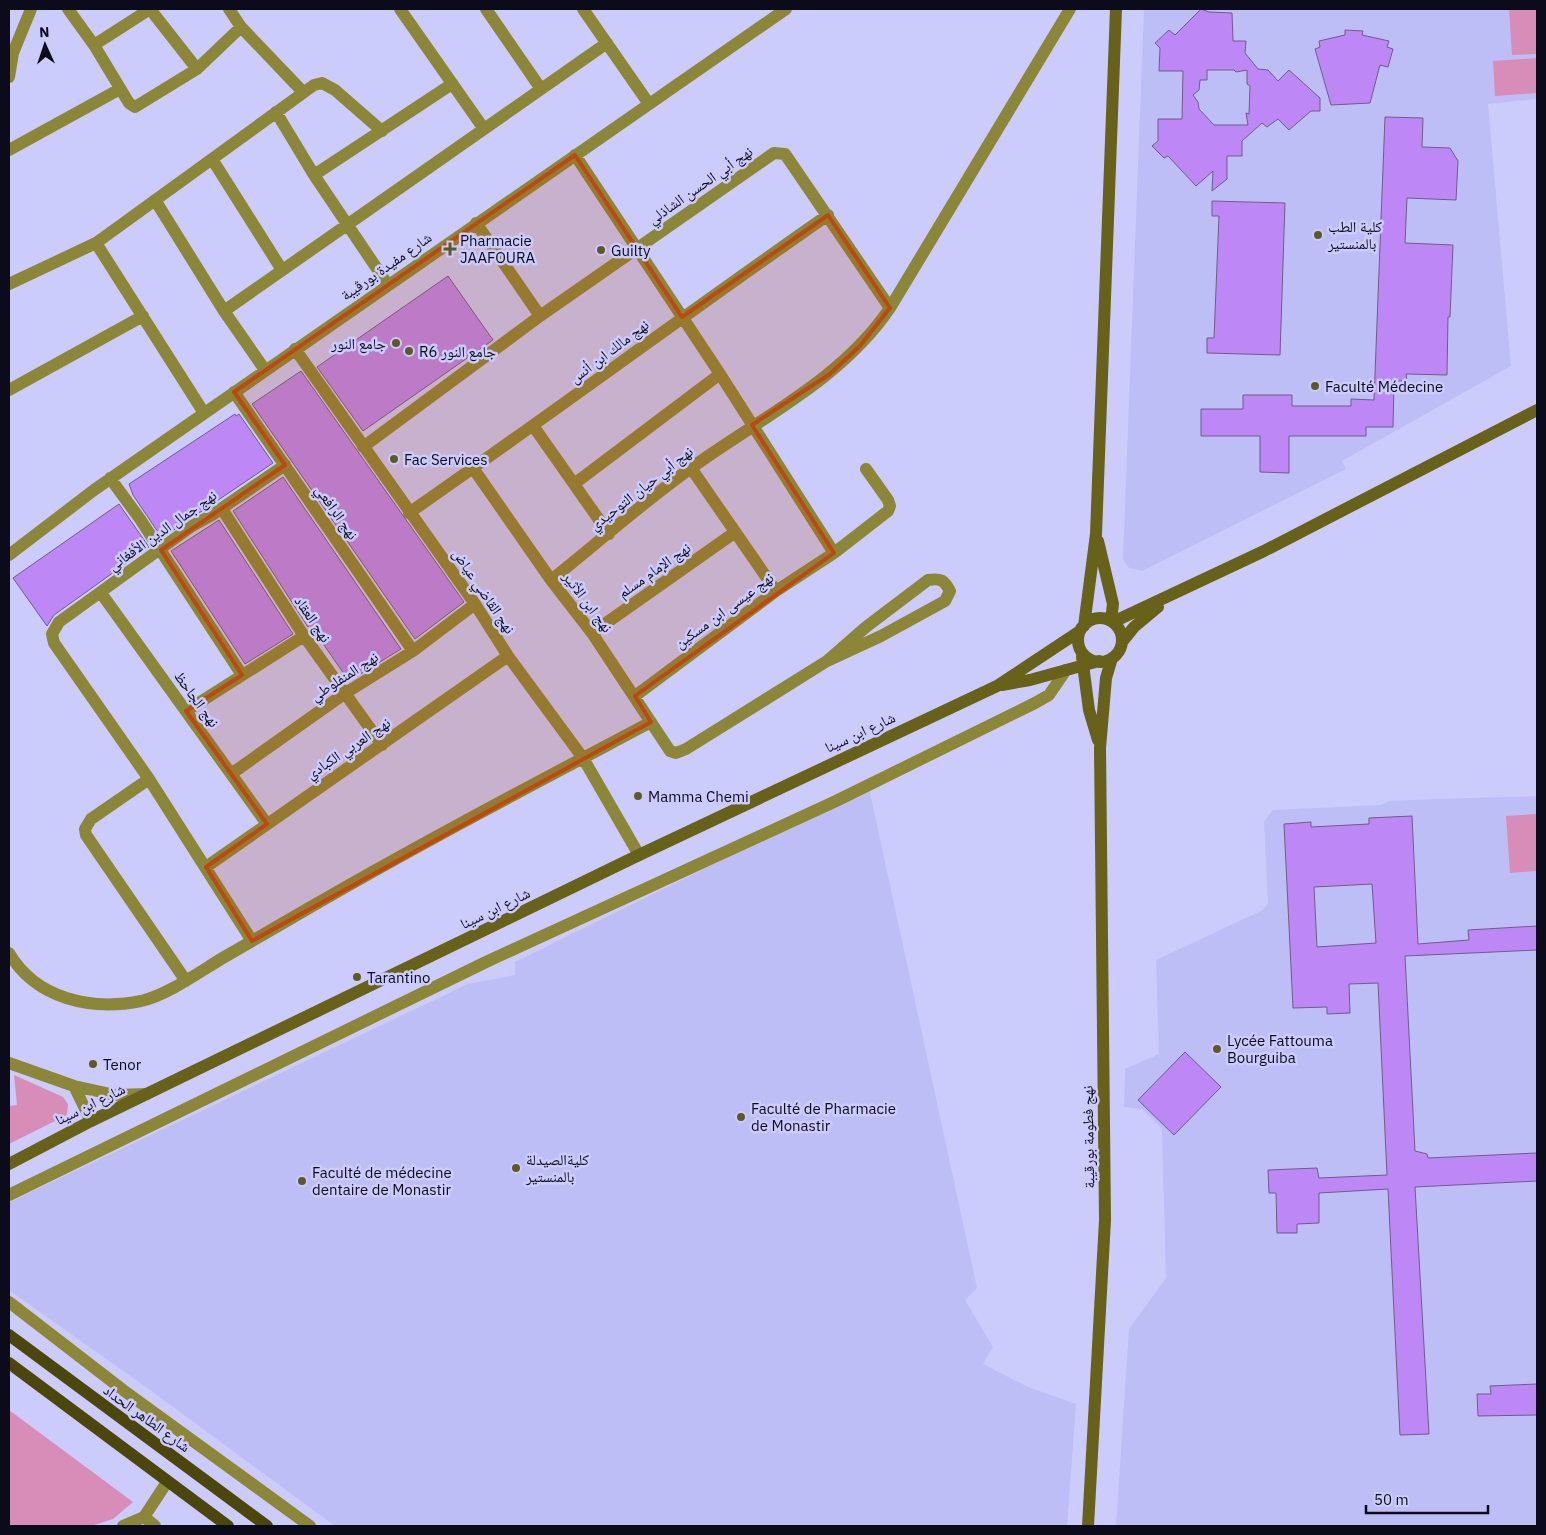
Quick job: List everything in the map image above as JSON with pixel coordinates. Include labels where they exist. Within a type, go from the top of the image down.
[{"type":"main road","points":[[1099,661],[1092,660],[1082,651],[1079,638],[1096,534],[1113,12]]},
{"type":"main road","points":[[1112,622],[1172,596],[1537,410]]},
{"type":"main road","points":[[1096,534],[1113,604],[1112,622]]},
{"type":"main road","points":[[997,686],[1030,680],[1112,658],[1117,654],[1122,642],[1134,627],[1172,596]]},
{"type":"main road","points":[[997,686],[1082,628],[1100,618],[1112,622],[1119,628],[1122,642]]},
{"type":"main road","name":"نهج فطومة بورقيبة","points":[[1082,651],[1089,710],[1100,748]]},
{"type":"main road","name":"نهج فطومة بورقيبة","points":[[1088,1526],[1105,1220],[1100,748],[1106,678],[1112,658]]},
{"type":"main road","name":"شارع ابن سينا","points":[[9,1164],[91,1121],[639,855],[997,686]]},
{"type":"main road","name":"شارع الطاهر الحداد","points":[[9,1335],[267,1526]]},
{"type":"main road","points":[[9,1363],[228,1526]]},
{"type":"street","points":[[9,77],[13,53],[31,9]]},
{"type":"street","points":[[68,9],[94,45],[129,103],[135,106],[197,69],[241,27]]},
{"type":"street","points":[[94,45],[150,9],[197,69]]},
{"type":"street","points":[[229,9],[241,27],[303,92]]},
{"type":"street","points":[[400,9],[484,129]]},
{"type":"street","points":[[486,9],[541,89]]},
{"type":"street","points":[[584,9],[650,104]]},
{"type":"street","name":"شارع مفيدة بورڨيبة","points":[[9,556],[110,478],[786,9]]},
{"type":"street","name":"نهج أبي حيان التوحيدي","points":[[551,580],[691,468],[835,369],[866,340],[890,308],[1070,9]]},
{"type":"street","points":[[224,311],[607,43]]},
{"type":"street","points":[[9,284],[96,243],[314,85],[322,83],[328,85],[382,131]]},
{"type":"street","points":[[314,175],[452,84]]},
{"type":"street","points":[[9,150],[120,88]]},
{"type":"street","points":[[276,112],[314,175],[388,285]]},
{"type":"street","name":"نهج أبي الحسن الشاذلي","points":[[363,447],[540,316],[774,153],[785,154],[890,308]]},
{"type":"street","points":[[575,155],[720,374],[834,553]]},
{"type":"street","points":[[212,159],[282,270]]},
{"type":"street","points":[[155,200],[224,311],[265,370]]},
{"type":"street","name":"نهج مالك ابن أنس","points":[[410,513],[534,426],[682,316],[828,215]]},
{"type":"street","points":[[476,224],[540,316]]},
{"type":"street","points":[[96,243],[204,413]]},
{"type":"street","points":[[9,390],[143,316]]},
{"type":"street","name":"نهج القاضي عياض","points":[[295,349],[474,604],[508,656],[583,758],[639,855]]},
{"type":"street","points":[[574,484],[720,374]]},
{"type":"street","name":"نهج الرافعي","points":[[234,392],[413,651]]},
{"type":"street","points":[[534,426],[609,534]]},
{"type":"street","name":"نهج جمال الدين الأفغاني","points":[[149,779],[54,643],[53,629],[59,622],[192,526],[222,509],[285,465]]},
{"type":"street","name":"نهج ابن الأثير","points":[[473,468],[551,580],[592,633],[670,751],[676,753],[827,661]]},
{"type":"street","points":[[691,468],[734,533],[776,591]]},
{"type":"street","name":"نهج عيسى ابن مسكين","points":[[635,696],[776,591],[834,553],[888,511],[890,506],[866,469]]},
{"type":"street","points":[[110,478],[161,550],[242,675]]},
{"type":"street","name":"نهج العقاد","points":[[222,509],[304,636],[382,745]]},
{"type":"street","name":"نهج الإمام مسلم","points":[[592,633],[734,533]]},
{"type":"street","points":[[939,578],[946,582],[950,591],[945,601],[881,636],[827,661],[866,626],[928,580],[939,578]]},
{"type":"street","name":"نهج الجاحظ","points":[[101,593],[267,824]]},
{"type":"street","name":"نهج المنفلوطي","points":[[232,774],[344,694],[413,651],[474,604]]},
{"type":"street","points":[[186,711],[304,636]]},
{"type":"street","name":"نهج العربي الكبادي","points":[[206,867],[508,656]]},
{"type":"street","points":[[9,1195],[486,962],[836,801],[992,724],[1049,695],[1066,670]]},
{"type":"street","points":[[9,953],[15,964],[35,981],[60,997],[83,1004],[112,1005],[143,1000],[186,981],[340,890],[651,722]]},
{"type":"street","points":[[186,981],[86,835],[85,829],[91,819],[149,779],[252,941]]},
{"type":"street","points":[[9,1063],[74,1086],[115,1095],[147,1094]]},
{"type":"street","points":[[74,1086],[91,1121]]},
{"type":"street","points":[[9,1302],[123,1390],[310,1526]]},
{"type":"street","points":[[123,1526],[144,1518],[167,1482]]},
{"type":"street","points":[[144,1518],[155,1526]]},
{"type":"highlighted area","points":[[575,155],[682,317],[828,215],[890,308],[860,346],[830,374],[752,425],[834,553],[635,696],[651,722],[252,941],[206,867],[267,824],[186,711],[242,675],[161,550],[285,465],[234,392]]},
{"type":"shaded area","name":"كلية الطب بالمنستير","points":[[1144,9],[1537,9],[1537,99],[1488,104],[1511,366],[1342,461],[1346,469],[1142,571],[1129,568],[1123,559]]},
{"type":"shaded area","points":[[1509,9],[1537,9],[1537,54],[1512,55]]},
{"type":"shaded area","points":[[1537,58],[1537,93],[1495,96],[1493,61]]},
{"type":"shaded area","name":"كليةالصيدلة بالمنستير","points":[[869,788],[977,1288],[965,1300],[993,1347],[983,1364],[1028,1387],[1076,1404],[1067,1526],[335,1526],[150,1390],[9,1290],[9,1203],[12,1201],[468,984],[515,975],[515,962]]},
{"type":"shaded area","points":[[1537,796],[1537,1526],[1116,1526],[1129,1329],[1166,1278],[1162,1129],[1142,1109],[1124,1107],[1125,1069],[1159,1054],[1156,960],[1263,910],[1268,903],[1264,822],[1273,810],[1381,805],[1389,801]]},
{"type":"shaded area","points":[[1537,814],[1537,871],[1510,873],[1506,816]]},
{"type":"shaded area","points":[[14,1075],[63,1097],[68,1104],[67,1115],[9,1144],[9,1106],[17,1105]]},
{"type":"shaded area","points":[[9,1410],[133,1502],[113,1519],[91,1526],[9,1526]]},
{"type":"building","points":[[1201,9],[1209,12],[1232,13],[1233,41],[1246,41],[1245,53],[1258,69],[1268,70],[1278,81],[1289,70],[1320,98],[1320,111],[1311,111],[1289,130],[1278,119],[1267,127],[1262,123],[1242,141],[1242,156],[1227,156],[1227,179],[1212,191],[1213,171],[1196,186],[1168,156],[1164,158],[1152,146],[1158,141],[1158,119],[1182,119],[1183,71],[1159,71],[1160,48],[1155,43],[1169,30],[1175,35]],"holes":[[[1207,70],[1234,70],[1236,72],[1247,70],[1247,84],[1250,86],[1249,114],[1246,113],[1248,125],[1214,125],[1199,109],[1198,102],[1193,95],[1199,90],[1200,80],[1207,80]]]},
{"type":"building","points":[[1345,30],[1363,31],[1362,35],[1389,41],[1387,47],[1393,49],[1388,67],[1380,65],[1370,103],[1331,105],[1315,49],[1320,47],[1319,41],[1345,35]]},
{"type":"building","points":[[1385,117],[1423,118],[1422,147],[1450,148],[1458,161],[1456,200],[1407,198],[1405,243],[1453,245],[1450,317],[1448,317],[1447,375],[1406,374],[1407,381],[1394,381],[1393,427],[1366,427],[1366,436],[1289,436],[1289,473],[1260,472],[1260,436],[1201,436],[1201,409],[1243,409],[1243,395],[1292,395],[1292,406],[1351,406],[1351,399],[1374,400]]},
{"type":"building","points":[[1212,201],[1285,203],[1280,355],[1207,353],[1207,338],[1214,338],[1219,216],[1212,216]]},
{"type":"building","name":"R6 جامع النور","points":[[448,276],[493,340],[363,431],[317,367]]},
{"type":"building","points":[[301,371],[464,602],[415,639],[252,404]]},
{"type":"building","points":[[235,414],[236,416],[239,414],[273,463],[162,538],[133,495],[129,484]]},
{"type":"building","points":[[283,477],[401,649],[349,681],[310,625],[308,627],[233,511]]},
{"type":"building","points":[[119,504],[149,547],[54,615],[47,626],[13,578]]},
{"type":"building","points":[[219,520],[293,634],[245,664],[171,551]]},
{"type":"building","points":[[1412,816],[1418,944],[1469,940],[1468,930],[1537,926],[1537,950],[1405,956],[1415,1151],[1427,1154],[1428,1158],[1537,1153],[1537,1181],[1415,1187],[1429,1434],[1400,1435],[1388,1189],[1319,1193],[1319,1223],[1297,1224],[1297,1233],[1277,1233],[1276,1193],[1269,1193],[1268,1170],[1317,1168],[1319,1178],[1387,1175],[1378,983],[1349,984],[1350,1013],[1327,1014],[1327,1007],[1293,1008],[1284,824],[1311,822],[1311,827],[1369,824],[1369,818]],"holes":[[[1372,884],[1376,943],[1317,947],[1314,887]]]},
{"type":"building","points":[[1185,1052],[1221,1087],[1174,1135],[1138,1100]]},
{"type":"building","points":[[1537,1384],[1537,1415],[1478,1416],[1477,1394],[1491,1394],[1490,1386]]},
{"type":"place","name":"كلية الطب بالمنستير","points":[[1318,235]]},
{"type":"place","name":"Pharmacie JAAFOURA","points":[[450,249]]},
{"type":"place","name":"Guilty","points":[[601,250]]},
{"type":"place","name":"جامع النور","points":[[396,343]]},
{"type":"place","name":"R6 جامع النور","points":[[409,351]]},
{"type":"place","name":"Faculté Médecine","points":[[1315,386]]},
{"type":"place","name":"Fac Services","points":[[394,459]]},
{"type":"place","name":"Mamma Chemi","points":[[638,796]]},
{"type":"place","name":"Tarantino","points":[[357,977]]},
{"type":"place","name":"Lycée Fattouma Bourguiba","points":[[1217,1049]]},
{"type":"place","name":"Tenor","points":[[93,1064]]},
{"type":"place","name":"Faculté de Pharmacie de Monastir","points":[[741,1117]]},
{"type":"place","name":"كليةالصيدلة بالمنستير","points":[[516,1168]]},
{"type":"place","name":"Faculté de médecine dentaire de Monastir","points":[[302,1181]]}]
